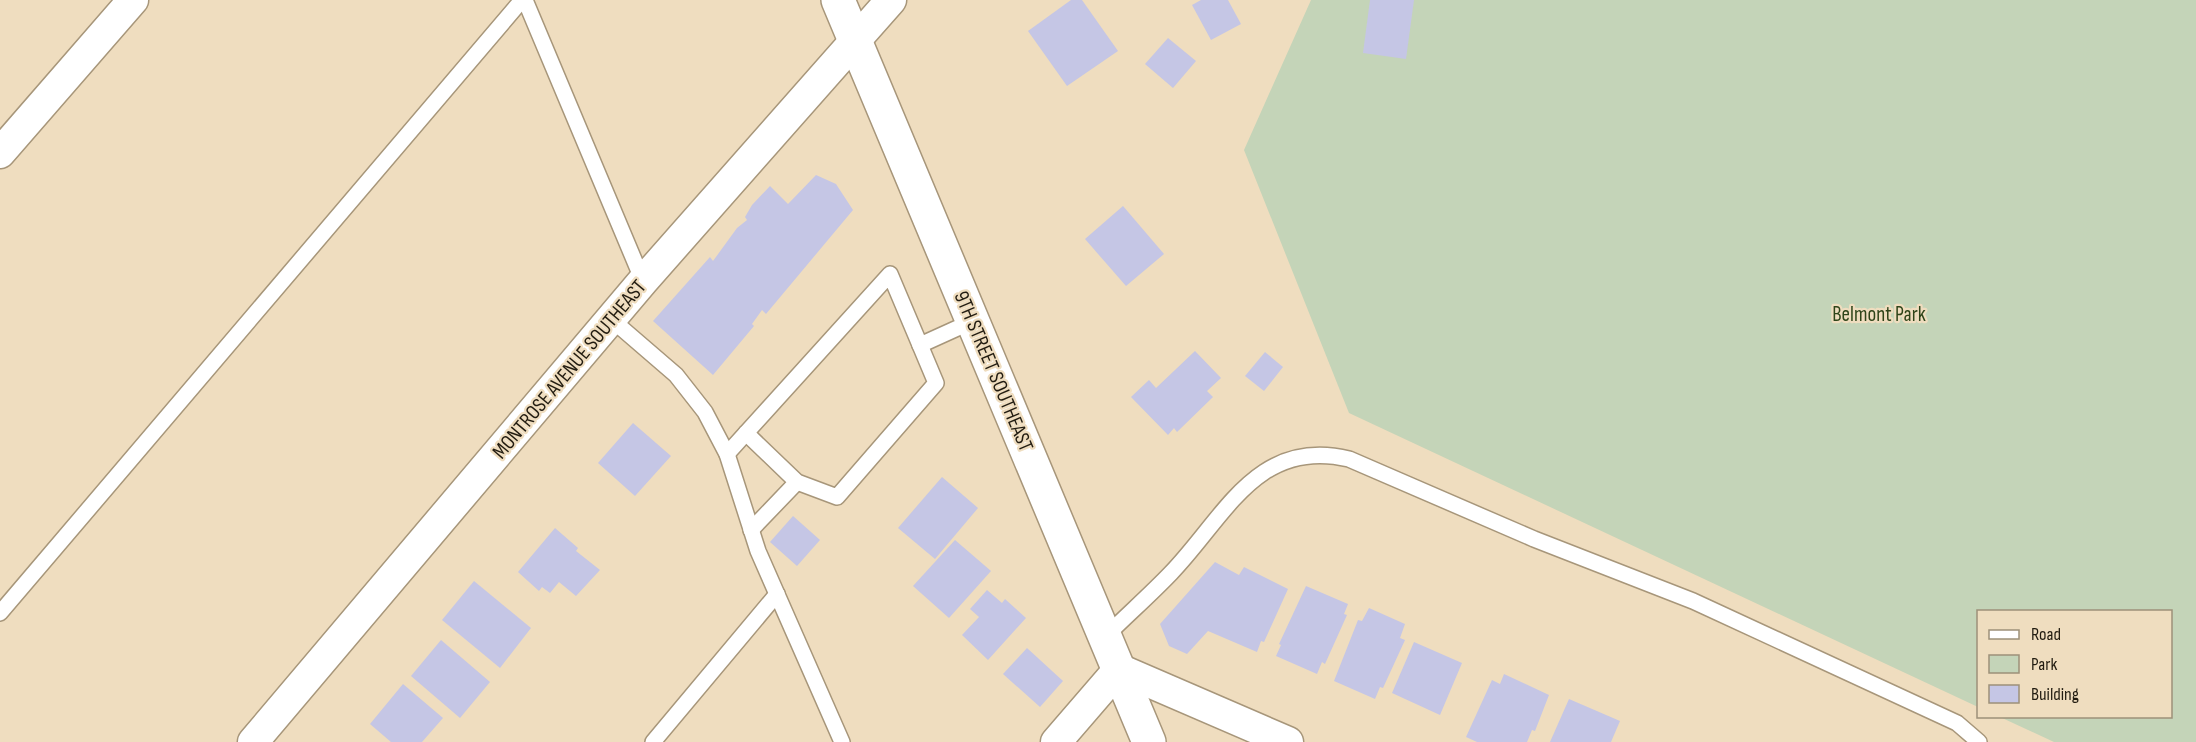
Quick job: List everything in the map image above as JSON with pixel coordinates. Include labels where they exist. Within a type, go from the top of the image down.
[{"type":"street","points":[[0,153],[133,0]]},
{"type":"street","name":"9TH STREET SOUTHEAST","points":[[838,0],[1149,742]]},
{"type":"street","name":"MONTROSE AVENUE SOUTHEAST","points":[[254,742],[643,281],[891,0]]},
{"type":"street","points":[[1056,742],[1119,669],[1288,742]]},
{"type":"lane","points":[[0,613],[523,0],[643,281]]},
{"type":"lane","points":[[727,454],[746,433],[890,274],[936,383],[837,497],[797,482],[746,433]]},
{"type":"lane","points":[[611,319],[676,375],[705,412],[727,454],[751,530],[843,742]]},
{"type":"lane","points":[[920,345],[973,321]]},
{"type":"lane","points":[[1105,637],[1171,574],[1248,483],[1267,468],[1295,456],[1325,453],[1349,459],[1534,539],[1693,601],[1957,723],[1979,742]]},
{"type":"lane","points":[[751,530],[797,482]]},
{"type":"lane","points":[[653,742],[777,594]]},
{"type":"green space","name":"Belmont Park","points":[[1311,0],[2196,0],[2196,742],[2054,742],[2002,718],[2172,718],[2172,610],[1977,610],[1977,707],[1349,413],[1244,150]]},
{"type":"building","points":[[1071,0],[1082,0],[1118,51],[1067,86],[1028,31]]},
{"type":"building","points":[[1201,0],[1228,0],[1241,24],[1211,40],[1192,5]]},
{"type":"building","points":[[1370,0],[1414,0],[1406,59],[1363,53]]},
{"type":"building","points":[[1168,38],[1196,61],[1173,88],[1145,64]]},
{"type":"building","points":[[816,175],[836,184],[853,210],[766,314],[762,310],[752,324],[754,326],[713,375],[653,321],[710,257],[713,261],[737,228],[747,220],[745,217],[752,205],[770,186],[788,204]]},
{"type":"building","points":[[1123,206],[1164,254],[1126,286],[1085,239]]},
{"type":"building","points":[[1195,351],[1221,378],[1207,391],[1213,397],[1177,432],[1174,428],[1168,435],[1131,397],[1149,380],[1156,388]]},
{"type":"building","points":[[1265,352],[1283,367],[1264,391],[1245,376]]},
{"type":"building","points":[[633,423],[671,456],[635,496],[598,463]]},
{"type":"building","points":[[942,477],[978,508],[935,559],[898,528]]},
{"type":"building","points":[[793,516],[820,540],[797,566],[770,542]]},
{"type":"building","points":[[555,528],[578,548],[576,551],[600,570],[576,596],[559,582],[550,593],[542,587],[539,591],[518,572]]},
{"type":"building","points":[[955,540],[991,571],[949,618],[913,586]]},
{"type":"building","points":[[1215,562],[1239,575],[1244,567],[1288,589],[1264,642],[1261,641],[1257,652],[1208,631],[1187,654],[1169,646],[1160,624]]},
{"type":"building","points":[[474,581],[531,628],[500,668],[442,620]]},
{"type":"building","points":[[1306,586],[1348,604],[1344,614],[1347,615],[1325,664],[1322,662],[1317,674],[1276,656],[1281,645],[1279,644]]},
{"type":"building","points":[[987,590],[1002,603],[1005,599],[1026,618],[988,660],[962,635],[979,617],[970,609]]},
{"type":"building","points":[[1369,608],[1405,624],[1400,638],[1405,640],[1383,688],[1380,687],[1375,699],[1334,681],[1358,620],[1362,621]]},
{"type":"building","points":[[441,640],[490,682],[460,718],[411,676]]},
{"type":"building","points":[[1414,642],[1462,663],[1440,715],[1392,693]]},
{"type":"building","points":[[1027,648],[1063,681],[1040,707],[1003,674]]},
{"type":"building","points":[[1504,674],[1549,695],[1535,731],[1532,730],[1527,742],[1477,742],[1466,737],[1492,680],[1500,684]]},
{"type":"building","points":[[403,684],[443,718],[422,742],[391,742],[370,724]]},
{"type":"building","points":[[1569,699],[1620,721],[1611,742],[1550,742]]}]
